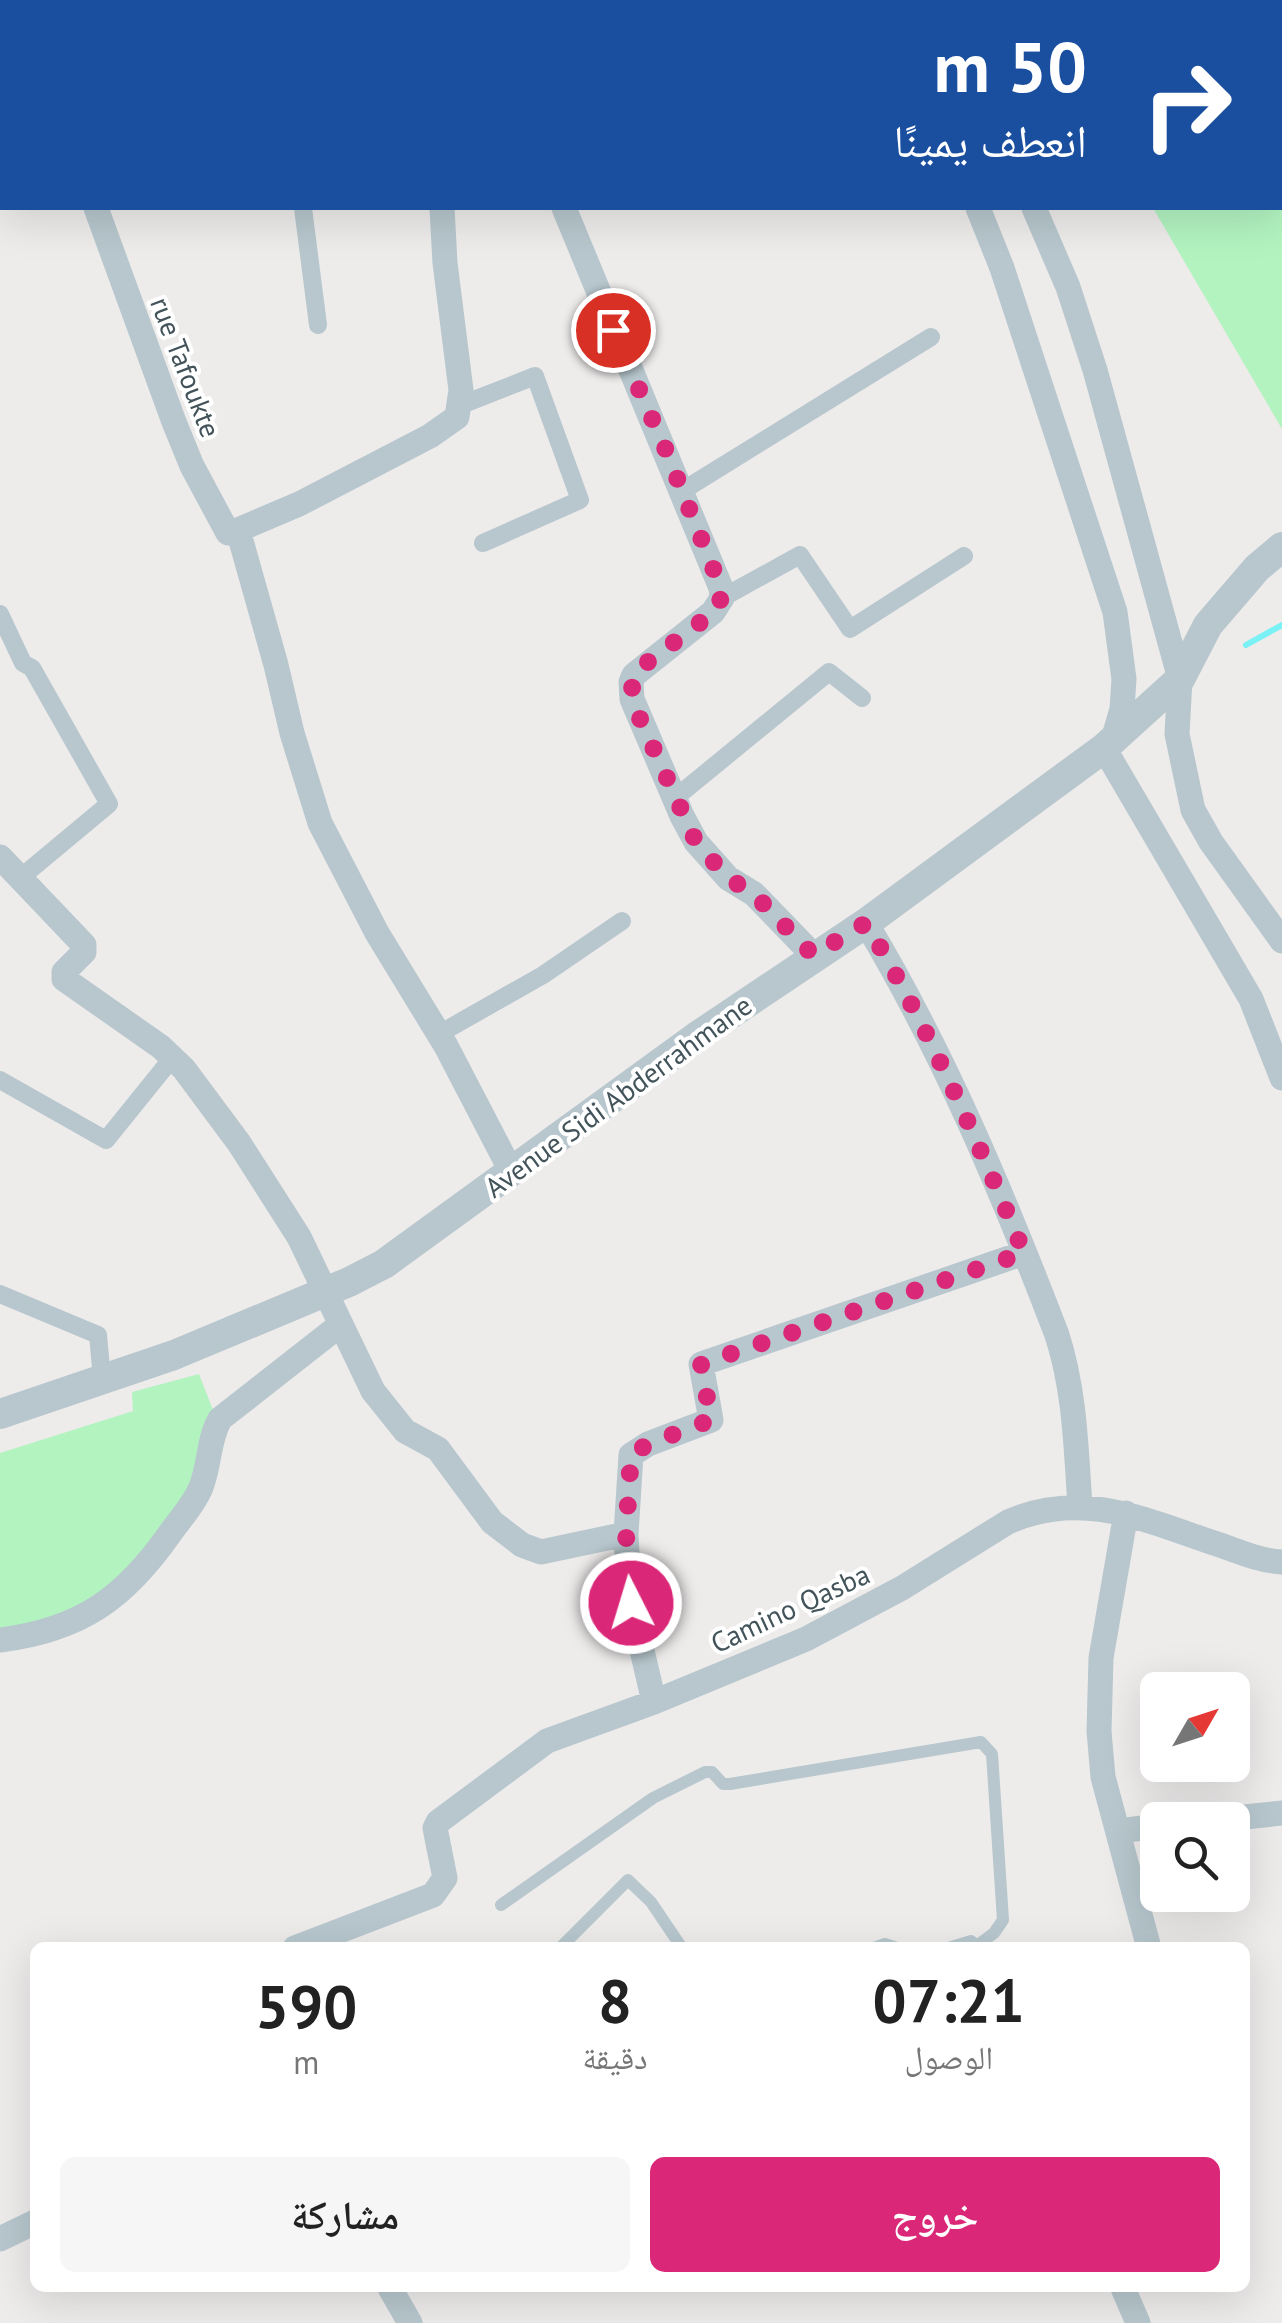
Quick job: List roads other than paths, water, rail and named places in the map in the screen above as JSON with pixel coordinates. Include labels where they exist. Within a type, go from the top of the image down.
[{"type":"street","name":"rue Tafoukte","points":[[97,210],[192,466],[228,533],[238,530]]},
{"type":"street","points":[[303,210],[318,325]]},
{"type":"street","points":[[442,210],[460,405],[457,417],[430,436],[299,504],[238,530],[320,823],[512,1173]]},
{"type":"street","points":[[565,210],[682,490],[722,598]]},
{"type":"street","points":[[979,210],[1002,268],[1115,612],[1124,679],[1122,709],[1108,744],[1252,999],[1282,1078]]},
{"type":"street","points":[[1035,210],[1068,287],[1095,370],[1180,679],[1177,734],[1193,810],[1211,842],[1282,941]]},
{"type":"street","points":[[682,490],[931,337]]},
{"type":"street","points":[[460,405],[535,376],[580,500],[483,543]]},
{"type":"street","points":[[1180,679],[1208,625],[1257,568],[1282,547]]},
{"type":"street","points":[[813,955],[754,894],[718,868],[696,842],[637,712],[631,682],[640,668],[714,612],[722,598],[800,556],[850,630],[964,556]]},
{"type":"street","points":[[0,614],[23,663],[32,668],[109,804],[19,879]]},
{"type":"street","points":[[675,798],[829,672],[862,698]]},
{"type":"street","name":"Avenue Sidi Abderrahmane","points":[[0,1414],[174,1355],[384,1264],[698,1035],[866,923],[1108,744],[1180,679]]},
{"type":"street","points":[[0,857],[84,946],[84,952],[64,972],[64,979],[173,1058],[239,1143],[299,1238],[373,1390],[398,1425],[410,1436],[438,1448],[492,1522],[532,1550],[548,1552],[626,1534]]},
{"type":"street","points":[[439,1034],[543,974],[622,921]]},
{"type":"street","points":[[866,923],[900,979],[963,1108],[1067,1366],[1080,1506]]},
{"type":"street","points":[[0,1080],[106,1140],[173,1058]]},
{"type":"street","points":[[654,1702],[631,1603],[626,1534],[633,1451],[711,1420],[701,1364],[1024,1253]]},
{"type":"street","points":[[0,1294],[98,1335],[102,1379]]},
{"type":"street","points":[[0,1640],[55,1629],[118,1596],[160,1548],[201,1489],[220,1419],[340,1325]]},
{"type":"street","name":"Camino Qasba","points":[[311,1942],[433,1895],[445,1878],[435,1828],[442,1818],[547,1741],[654,1702],[852,1617],[1008,1522],[1032,1512],[1080,1506],[1126,1513],[1242,1553],[1282,1562]]},
{"type":"street","points":[[1126,1513],[1098,1696],[1103,1777],[1147,1942]]},
{"type":"street","points":[[1250,1816],[1282,1813]]},
{"type":"street","points":[[1119,1831],[1140,1828]]},
{"type":"street","points":[[0,2240],[30,2225]]},
{"type":"street","points":[[392,2292],[410,2323]]},
{"type":"street","points":[[1125,2292],[1138,2323]]},
{"type":"lane","points":[[501,1906],[653,1798],[705,1772],[712,1772],[723,1784],[730,1784],[981,1742],[992,1754],[1003,1920],[983,1942]]},
{"type":"lane","points":[[566,1942],[628,1880],[651,1902],[678,1942]]},
{"type":"waterway","points":[[1246,645],[1282,625]]}]
